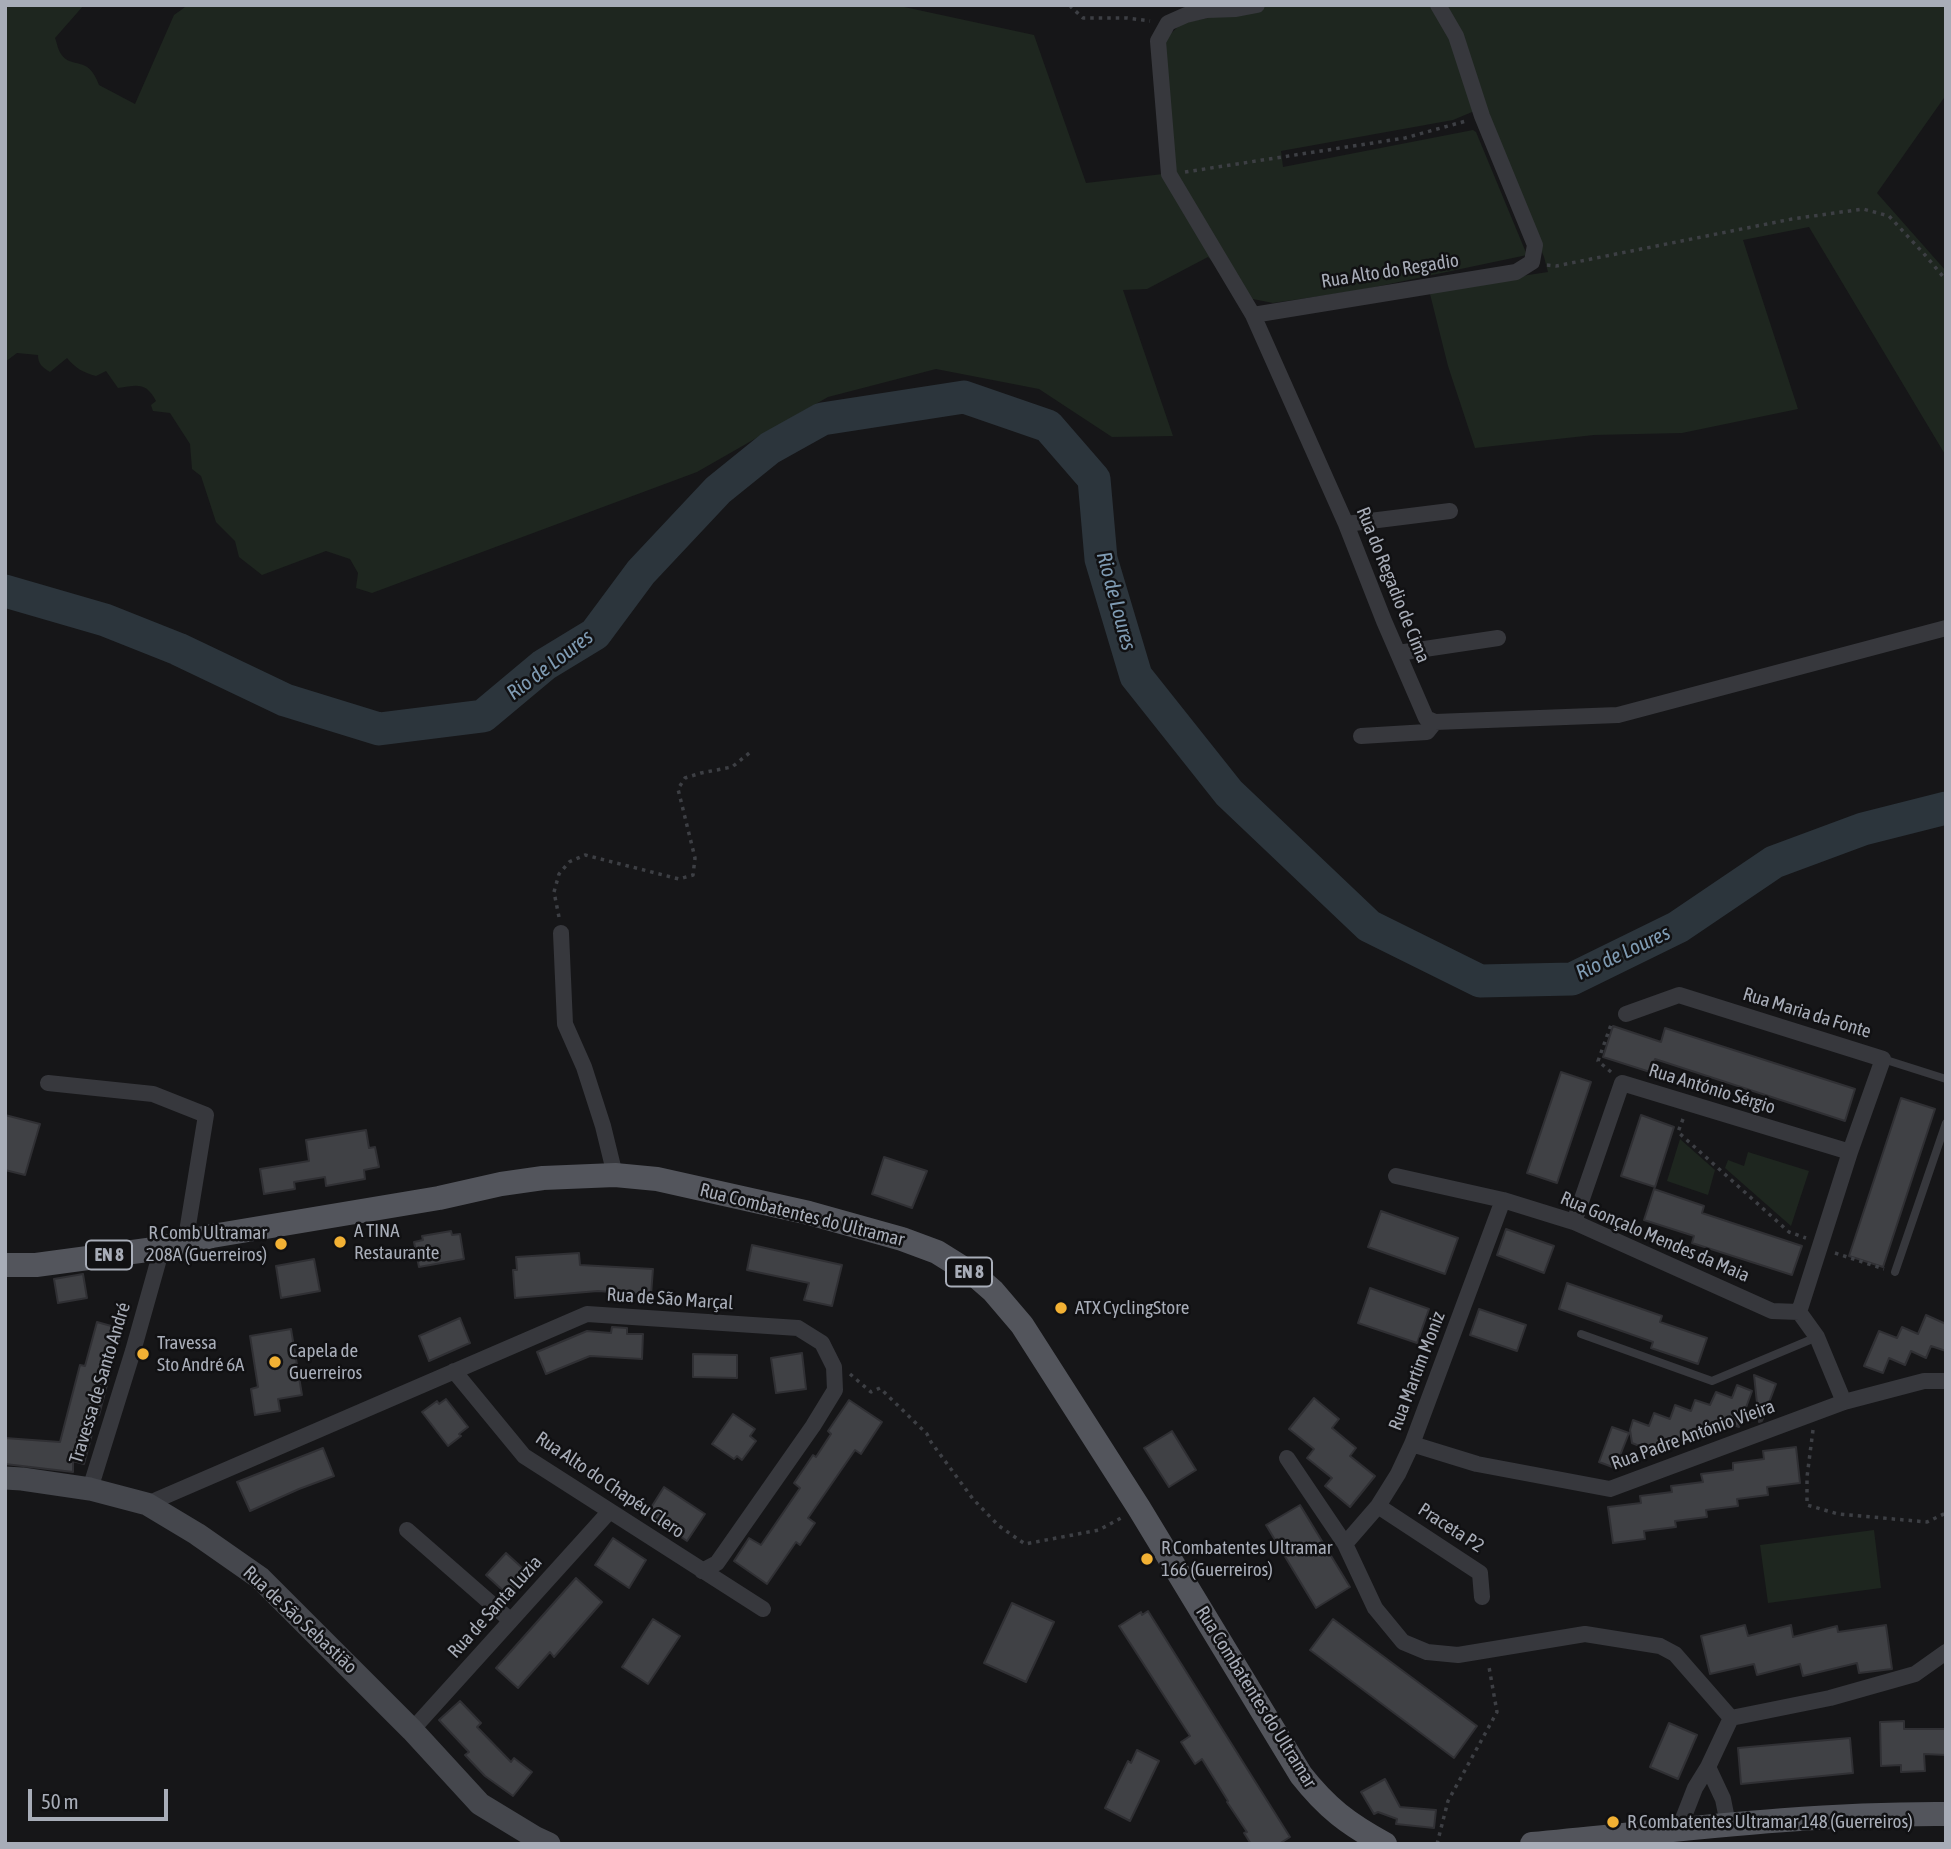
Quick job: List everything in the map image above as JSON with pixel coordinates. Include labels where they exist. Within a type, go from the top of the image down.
[{"type":"main road","name":"Rua Combatentes do Ultramar","points":[[5,1265],[36,1265],[174,1246],[212,1236],[439,1198],[500,1184],[543,1178],[615,1175],[657,1180],[809,1213],[902,1239],[937,1252],[977,1276],[1022,1325],[1139,1508],[1301,1775],[1336,1814],[1385,1844]]},
{"type":"main road","points":[[1532,1844],[1818,1817],[1946,1814]]},
{"type":"street","points":[[1168,23],[1208,8],[1236,9],[1256,5]]},
{"type":"street","points":[[1438,5],[1456,36],[1482,116],[1535,246],[1532,262]]},
{"type":"street","name":"Rua do Regadio de Cima","points":[[1168,23],[1158,41],[1169,174],[1253,315],[1346,524],[1426,718],[1435,722]]},
{"type":"street","name":"Rua Alto do Regadio","points":[[1253,315],[1516,272],[1532,262]]},
{"type":"street","points":[[1346,524],[1450,511]]},
{"type":"street","points":[[1361,736],[1427,732],[1435,722],[1618,715],[1946,628]]},
{"type":"street","points":[[1398,653],[1497,638]]},
{"type":"street","points":[[561,933],[565,1024],[603,1126],[615,1175]]},
{"type":"street","name":"Rua Maria da Fonte","points":[[1619,1018],[1679,995],[1883,1059],[1799,1312]]},
{"type":"street","name":"Travessa de Santo André","points":[[48,1083],[153,1094],[206,1115],[174,1246],[133,1351],[90,1489]]},
{"type":"street","name":"Rua António Sérgio","points":[[1574,1222],[1622,1083],[1850,1152]]},
{"type":"street","name":"Rua Gonçalo Mendes da Maia","points":[[1396,1176],[1503,1200],[1574,1222],[1772,1311],[1799,1312]]},
{"type":"street","name":"Rua Martim Moniz","points":[[1345,1544],[1378,1506],[1398,1474],[1412,1444],[1503,1200]]},
{"type":"street","points":[[1799,1312],[1817,1337],[1844,1402]]},
{"type":"street","name":"Rua de São Marçal","points":[[147,1504],[587,1314],[798,1328],[822,1343],[834,1367],[834,1376]]},
{"type":"street","name":"Rua Alto do Chapéu Clero","points":[[454,1371],[524,1456],[763,1609]]},
{"type":"street","points":[[702,1570],[717,1563],[813,1426],[835,1390],[834,1376]]},
{"type":"street","name":"Rua Padre António Vieira","points":[[1412,1444],[1477,1464],[1610,1489],[1844,1402],[1924,1381],[1946,1381]]},
{"type":"street","points":[[1287,1458],[1345,1544],[1375,1608],[1404,1642],[1427,1652],[1458,1655],[1585,1633],[1660,1646],[1675,1654],[1731,1718]]},
{"type":"street","name":"Rua de São Sebastião","points":[[5,1478],[90,1489],[147,1504],[197,1534],[260,1578],[412,1730],[480,1804],[550,1844]]},
{"type":"street","name":"Praceta P2","points":[[1378,1506],[1480,1573],[1482,1597]]},
{"type":"street","name":"Rua de Santa Luzia","points":[[412,1730],[609,1512]]},
{"type":"street","points":[[407,1530],[510,1620]]},
{"type":"street","points":[[1731,1718],[1830,1699],[1915,1674],[1946,1652]]},
{"type":"street","points":[[1679,1829],[1695,1788],[1731,1718]]},
{"type":"street","points":[[1708,1767],[1723,1799],[1728,1824]]},
{"type":"lane","points":[[1883,1059],[1946,1079]]},
{"type":"lane","points":[[1895,1272],[1946,1123]]},
{"type":"lane","points":[[1581,1334],[1712,1381],[1817,1337]]},
{"type":"path","points":[[1071,5],[1083,18],[1127,18],[1168,23]]},
{"type":"path","points":[[1169,174],[1405,138],[1482,116]]},
{"type":"path","points":[[1532,262],[1556,266],[1792,219],[1863,209],[1889,216],[1946,280]]},
{"type":"path","points":[[561,933],[554,892],[559,874],[569,862],[585,855],[680,879],[693,876],[695,858],[678,789],[685,778],[732,767],[753,750]]},
{"type":"path","points":[[1598,1061],[1619,1018]]},
{"type":"path","points":[[1688,1103],[1678,1132],[1789,1232],[1820,1246],[1895,1272]]},
{"type":"path","points":[[834,1376],[851,1374],[871,1392],[880,1388],[927,1434],[930,1442],[982,1508],[999,1526],[1025,1544],[1099,1530],[1139,1508]]},
{"type":"path","points":[[1815,1413],[1807,1477],[1807,1505],[1838,1514],[1927,1522],[1946,1513]]},
{"type":"path","points":[[1437,1844],[1448,1801],[1497,1712],[1486,1651]]},
{"type":"shaded area","points":[[5,5],[84,5],[55,38],[60,52],[65,59],[90,69],[99,85],[135,104],[174,15],[188,5],[895,5],[1034,35],[1086,183],[1163,174],[1162,42],[1182,23],[1275,5],[1946,5],[1946,95],[1877,193],[1946,271],[1946,456],[1809,227],[1743,240],[1798,409],[1682,433],[1594,435],[1475,448],[1448,366],[1429,290],[1548,272],[1484,107],[1453,120],[1281,151],[1283,167],[1473,130],[1527,255],[1361,290],[1273,303],[1248,298],[1208,257],[1147,289],[1123,290],[1173,436],[1112,437],[1039,389],[936,369],[828,397],[697,472],[372,593],[356,588],[358,573],[350,559],[326,551],[262,575],[239,557],[235,541],[216,522],[201,476],[192,469],[190,444],[170,413],[153,411],[151,405],[156,401],[149,391],[141,386],[118,388],[106,371],[92,375],[67,358],[50,372],[41,365],[38,355],[17,353],[5,362]]},
{"type":"shaded area","points":[[1680,1139],[1715,1170],[1708,1195],[1667,1181]]},
{"type":"shaded area","points":[[1748,1152],[1809,1171],[1791,1226],[1725,1168],[1728,1160],[1744,1166]]},
{"type":"shaded area","points":[[1874,1530],[1881,1588],[1768,1603],[1760,1545]]},
{"type":"building","points":[[1613,1026],[1661,1042],[1665,1028],[1855,1089],[1845,1121],[1655,1059],[1650,1072],[1603,1057]]},
{"type":"building","points":[[1561,1072],[1591,1082],[1557,1183],[1527,1173]]},
{"type":"building","points":[[1901,1098],[1935,1109],[1883,1267],[1849,1256]]},
{"type":"building","points":[[5,1115],[40,1124],[25,1175],[5,1170]]},
{"type":"building","points":[[1641,1115],[1674,1127],[1655,1187],[1621,1176]]},
{"type":"building","points":[[366,1130],[369,1148],[375,1147],[379,1167],[364,1170],[365,1179],[326,1186],[325,1177],[294,1182],[295,1189],[264,1194],[260,1169],[309,1161],[306,1140]]},
{"type":"building","points":[[884,1157],[927,1171],[912,1208],[872,1194]]},
{"type":"building","points":[[1654,1189],[1704,1206],[1702,1213],[1802,1246],[1792,1275],[1692,1243],[1694,1236],[1644,1220]]},
{"type":"building","points":[[1381,1211],[1458,1238],[1445,1274],[1368,1247]]},
{"type":"building","points":[[1506,1229],[1554,1246],[1544,1273],[1497,1255]]},
{"type":"building","points":[[451,1231],[452,1235],[460,1234],[464,1259],[419,1267],[414,1242],[423,1240],[422,1236]]},
{"type":"building","points":[[752,1245],[842,1265],[832,1306],[804,1300],[809,1283],[747,1270]]},
{"type":"building","points":[[579,1253],[580,1265],[653,1269],[651,1295],[598,1291],[515,1298],[513,1270],[517,1270],[516,1257]]},
{"type":"building","points":[[314,1259],[320,1291],[281,1298],[276,1266]]},
{"type":"building","points":[[83,1274],[87,1298],[58,1303],[54,1279]]},
{"type":"building","points":[[1567,1283],[1662,1316],[1660,1322],[1707,1338],[1698,1364],[1651,1348],[1653,1342],[1559,1309]]},
{"type":"building","points":[[1370,1288],[1429,1309],[1417,1343],[1358,1323]]},
{"type":"building","points":[[1479,1309],[1526,1325],[1517,1351],[1470,1335]]},
{"type":"building","points":[[1926,1315],[1946,1324],[1946,1351],[1931,1346],[1926,1358],[1911,1351],[1905,1365],[1889,1358],[1883,1373],[1864,1366],[1879,1331],[1897,1338],[1902,1327],[1918,1334]]},
{"type":"building","points":[[460,1318],[470,1343],[429,1361],[419,1336]]},
{"type":"building","points":[[97,1322],[122,1329],[84,1464],[73,1461],[73,1472],[5,1464],[5,1438],[60,1442],[80,1365],[85,1366]]},
{"type":"building","points":[[612,1327],[627,1328],[627,1334],[643,1334],[642,1359],[590,1356],[546,1374],[537,1352],[587,1331],[611,1333]]},
{"type":"building","name":"Capela de Guerreiros","points":[[291,1329],[302,1395],[278,1399],[280,1411],[255,1415],[251,1389],[258,1387],[250,1336]]},
{"type":"building","points":[[802,1353],[806,1389],[776,1393],[771,1358]]},
{"type":"building","points":[[693,1354],[737,1355],[737,1378],[693,1377]]},
{"type":"building","points":[[1754,1375],[1776,1384],[1762,1421],[1759,1422]]},
{"type":"building","points":[[1737,1385],[1752,1391],[1739,1427],[1723,1421],[1720,1430],[1704,1424],[1699,1438],[1683,1432],[1678,1444],[1662,1438],[1657,1453],[1632,1443],[1630,1430],[1633,1420],[1649,1426],[1654,1413],[1670,1419],[1675,1405],[1691,1411],[1695,1400],[1710,1405],[1716,1392],[1732,1398]]},
{"type":"building","points":[[1314,1398],[1339,1419],[1332,1428],[1356,1448],[1350,1456],[1375,1476],[1350,1507],[1325,1486],[1332,1478],[1307,1458],[1314,1449],[1289,1429]]},
{"type":"building","points":[[446,1399],[468,1427],[448,1446],[422,1412],[437,1401],[439,1404]]},
{"type":"building","points":[[849,1400],[882,1422],[861,1454],[855,1450],[808,1518],[815,1523],[800,1545],[796,1542],[767,1584],[734,1561],[749,1538],[761,1545],[800,1488],[794,1483],[813,1455],[816,1457],[831,1434],[828,1431]]},
{"type":"building","points":[[733,1414],[755,1429],[750,1436],[756,1441],[742,1460],[737,1456],[734,1459],[712,1444]]},
{"type":"building","points":[[1612,1427],[1629,1433],[1615,1468],[1599,1462]]},
{"type":"building","points":[[1172,1431],[1196,1470],[1169,1487],[1144,1448]]},
{"type":"building","points":[[1796,1447],[1800,1483],[1767,1487],[1768,1495],[1737,1499],[1738,1506],[1706,1510],[1707,1517],[1675,1521],[1676,1527],[1644,1531],[1645,1539],[1613,1543],[1608,1507],[1641,1503],[1640,1496],[1672,1492],[1671,1486],[1703,1482],[1701,1474],[1733,1470],[1733,1463],[1764,1459],[1763,1451]]},
{"type":"building","points":[[323,1448],[334,1476],[250,1511],[237,1482]]},
{"type":"building","points":[[664,1487],[705,1514],[687,1541],[647,1514]]},
{"type":"building","points":[[1300,1505],[1350,1587],[1316,1608],[1266,1525]]},
{"type":"building","points":[[613,1538],[646,1560],[629,1588],[595,1565]]},
{"type":"building","points":[[506,1553],[529,1574],[509,1596],[486,1575]]},
{"type":"building","points":[[576,1578],[602,1602],[554,1657],[550,1652],[518,1688],[496,1668]]},
{"type":"building","points":[[1012,1603],[1054,1622],[1026,1682],[984,1663]]},
{"type":"building","points":[[1148,1611],[1290,1837],[1279,1844],[1251,1844],[1244,1833],[1247,1832],[1202,1759],[1195,1764],[1181,1742],[1190,1736],[1119,1626],[1141,1612],[1142,1615]]},
{"type":"building","points":[[653,1619],[680,1636],[648,1684],[622,1667]]},
{"type":"building","points":[[1333,1619],[1477,1726],[1454,1758],[1310,1650]]},
{"type":"building","points":[[1745,1625],[1748,1636],[1791,1625],[1793,1637],[1837,1626],[1838,1632],[1886,1625],[1892,1669],[1859,1673],[1857,1663],[1803,1676],[1800,1664],[1757,1675],[1754,1664],[1710,1674],[1701,1636]]},
{"type":"building","points":[[460,1701],[481,1723],[477,1727],[511,1762],[514,1758],[532,1772],[513,1796],[485,1776],[465,1755],[469,1752],[439,1720]]},
{"type":"building","points":[[1904,1721],[1904,1729],[1946,1729],[1946,1755],[1924,1754],[1925,1771],[1901,1772],[1901,1765],[1881,1766],[1880,1722]]},
{"type":"building","points":[[1669,1723],[1697,1735],[1678,1779],[1650,1767]]},
{"type":"building","points":[[1850,1738],[1853,1773],[1741,1784],[1738,1748]]},
{"type":"building","points":[[1137,1750],[1159,1761],[1130,1821],[1105,1808],[1128,1761],[1131,1763]]},
{"type":"building","points":[[1385,1779],[1400,1807],[1436,1810],[1434,1828],[1396,1824],[1397,1819],[1378,1812],[1374,1814],[1361,1792]]},
{"type":"waterway","name":"Rio de Loures","points":[[5,591],[105,620],[178,649],[285,700],[379,729],[483,716],[544,665],[595,634],[641,572],[718,490],[770,448],[822,419],[964,397],[1048,426],[1094,479],[1101,559],[1136,676],[1229,793],[1369,926],[1480,981],[1572,979],[1678,927],[1774,862],[1863,829],[1946,808]]},
{"type":"place","name":"A TINA Restaurante","points":[[340,1242]]},
{"type":"place","name":"R Comb Ultramar 208A (Guerreiros)","points":[[281,1244]]},
{"type":"place","name":"ATX CyclingStore","points":[[1061,1308]]},
{"type":"place","name":"Travessa Sto André 6A","points":[[143,1354]]},
{"type":"place","name":"Capela de Guerreiros","points":[[275,1362]]},
{"type":"place","name":"R Combatentes Ultramar 166 (Guerreiros)","points":[[1147,1559]]},
{"type":"place","name":"R Combatentes Ultramar 148 (Guerreiros)","points":[[1613,1822]]}]
